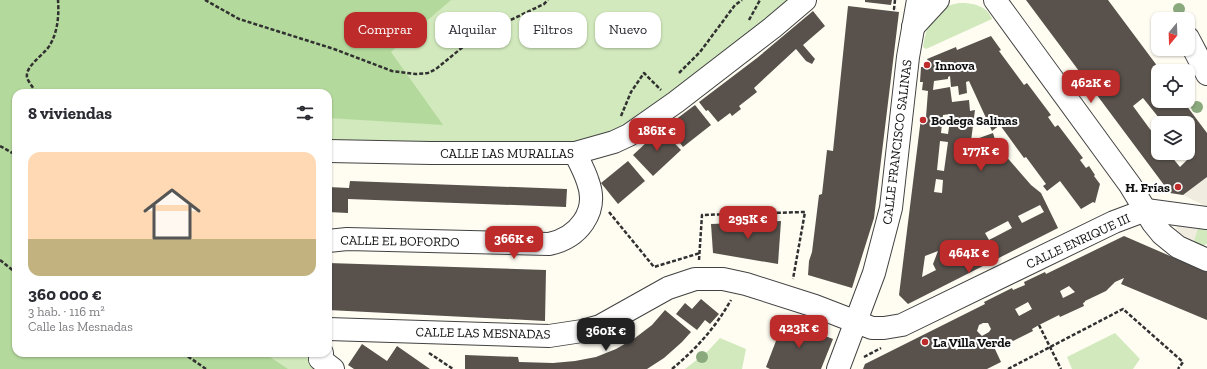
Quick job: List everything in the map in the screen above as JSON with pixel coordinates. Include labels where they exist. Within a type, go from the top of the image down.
[{"type":"street","name":"CALLE LAS MURALLAS","points":[[332,151],[576,153],[614,142],[630,135],[676,102],[772,28],[804,0]]},
{"type":"street","name":"CALLE FRANCISCO SALINAS","points":[[838,369],[874,273],[891,208],[908,57],[918,0]]},
{"type":"street","points":[[913,27],[938,0]]},
{"type":"street","points":[[982,0],[1007,18]]},
{"type":"street","points":[[995,0],[1130,185],[1153,223],[1162,234],[1178,247],[1207,260]]},
{"type":"street","points":[[1195,51],[1207,74]]},
{"type":"street","name":"CALLE EL BOFORDO","points":[[332,241],[347,239],[549,244],[559,242],[576,231],[585,222],[590,208],[591,198],[588,181],[576,153]]},
{"type":"street","points":[[1146,210],[1207,218]]},
{"type":"street","name":"CALLE ENRIQUE III","points":[[857,321],[872,328],[902,325],[1114,222],[1146,210]]},
{"type":"street","name":"CALLE LAS MESNADAS","points":[[332,331],[543,336],[582,332],[600,326],[668,288],[695,278],[723,279],[746,284],[857,321]]},
{"type":"path","points":[[34,89],[27,76],[28,72],[32,65],[50,45],[58,24],[58,0]]},
{"type":"path","points":[[205,0],[239,19],[334,48],[392,71],[416,74],[428,73],[436,69],[475,37],[544,4],[548,0]]},
{"type":"path","points":[[678,74],[700,52],[735,5],[742,0]]},
{"type":"path","points":[[894,8],[895,0]]},
{"type":"path","points":[[614,142],[618,124],[625,106],[637,82],[644,73],[662,90]]},
{"type":"path","points":[[0,146],[12,153]]},
{"type":"path","points":[[609,211],[654,267],[700,253],[702,216],[805,212],[792,284]]},
{"type":"path","points":[[0,260],[12,270]]},
{"type":"path","points":[[672,369],[692,352],[708,335],[722,316],[733,296]]},
{"type":"path","points":[[1008,369],[1123,309],[1183,362],[1178,369]]},
{"type":"path","points":[[1039,325],[1061,369]]},
{"type":"path","points":[[189,357],[206,369]]},
{"type":"green space","points":[[0,0],[796,0],[628,129],[565,146],[332,143],[332,89],[12,89],[12,357],[308,357],[323,369],[0,369]]},
{"type":"green space","points":[[0,0],[451,0],[437,12],[435,12],[435,14],[427,21],[427,12],[344,12],[344,48],[396,48],[391,52],[443,125],[332,118],[332,89],[12,89],[12,357],[270,357],[288,369],[0,369]]},
{"type":"green space","points":[[959,3],[983,8],[992,19],[926,49],[923,47],[929,24],[933,18],[944,8]]},
{"type":"green space","points":[[1199,224],[1207,225],[1207,244],[1196,249],[1192,247]]},
{"type":"green space","points":[[1115,333],[1140,359],[1133,369],[1072,369],[1067,357]]},
{"type":"green space","points":[[720,338],[746,349],[742,369],[685,369],[708,351]]},
{"type":"shaded area","points":[[1207,177],[1207,207],[1183,195]]},
{"type":"shaded area","points":[[1179,223],[1199,224],[1192,247],[1175,236],[1175,230]]},
{"type":"building","points":[[865,0],[892,0],[891,5],[865,2]]},
{"type":"building","points":[[1026,0],[1108,0],[1156,64],[1151,64],[1151,108],[1143,98],[1133,106],[1151,131],[1151,160],[1174,160],[1180,167],[1187,160],[1195,160],[1195,117],[1207,133],[1207,177],[1183,195],[1170,193]]},
{"type":"building","points":[[848,6],[899,12],[874,218],[852,288],[808,275],[819,195],[822,194],[827,150],[833,151]]},
{"type":"building","points":[[813,11],[825,26],[803,45],[815,59],[812,64],[806,61],[796,49],[754,88],[757,92],[739,106],[741,109],[732,116],[730,113],[718,122],[708,110],[706,111],[699,102],[757,58]]},
{"type":"building","points":[[991,36],[1001,50],[999,51],[1024,85],[1027,83],[1051,115],[1048,117],[1055,127],[1058,125],[1083,158],[1080,160],[1086,168],[1089,166],[1100,184],[1095,203],[1093,202],[1081,209],[1060,181],[1047,191],[1043,186],[1046,184],[1026,157],[1024,158],[1000,125],[992,131],[969,81],[966,82],[967,93],[959,95],[958,86],[951,87],[950,76],[948,79],[934,81],[933,90],[950,87],[952,102],[969,100],[970,111],[975,110],[971,141],[993,133],[997,146],[1031,185],[1041,193],[1058,228],[908,304],[899,295],[921,118],[926,117],[928,91],[922,90],[923,82],[920,82],[921,67],[924,67],[924,63],[928,61],[927,59],[956,47],[957,50]],"holes":[[[951,114],[948,134],[941,133],[943,115]],[[940,141],[948,142],[944,171],[937,170]],[[936,179],[943,180],[942,193],[934,192]],[[1040,205],[1044,212],[1022,223],[1018,216]],[[1008,221],[1012,228],[989,240],[985,233]],[[938,251],[933,264],[936,270],[922,277],[925,256]]]},
{"type":"building","points":[[695,105],[711,125],[683,147],[667,126]]},
{"type":"building","points":[[1151,108],[1188,108],[1194,116],[1157,116]]},
{"type":"building","points":[[661,129],[681,150],[653,176],[633,155]]},
{"type":"building","points":[[628,161],[645,181],[618,204],[601,183]]},
{"type":"building","points":[[350,181],[567,189],[566,207],[348,199],[348,213],[332,212],[332,187],[349,188]]},
{"type":"building","points":[[781,221],[778,264],[713,253],[711,224]]},
{"type":"building","points":[[1124,236],[1207,272],[1207,320],[1121,284],[1124,278],[1115,282],[1106,291],[1085,301],[1083,303],[1084,306],[1060,317],[1059,315],[1013,341],[1011,339],[994,347],[1001,362],[987,369],[863,369],[865,364],[985,304],[984,302],[1012,288],[1013,290],[1025,285],[1024,282],[1045,272],[1046,274]],"holes":[[[1069,286],[1075,292],[1063,298],[1060,291]],[[1028,302],[1032,309],[1019,316],[1015,309]],[[988,323],[991,329],[982,336],[977,331],[979,325]],[[961,338],[965,346],[956,350],[952,342]]]},
{"type":"building","points":[[332,263],[546,270],[545,321],[332,310]]},
{"type":"building","points":[[701,299],[719,314],[710,324],[705,320],[697,330],[676,314],[685,303],[692,309]]},
{"type":"building","points":[[665,310],[691,332],[664,358],[647,369],[465,369],[465,355],[518,357],[519,362],[553,363],[596,357],[616,349],[635,338],[652,325]]},
{"type":"building","points":[[784,320],[833,339],[821,369],[770,369],[766,367]]},
{"type":"building","points":[[362,344],[387,361],[397,346],[430,369],[354,369],[348,365]]},
{"type":"place","name":"Innova","points":[[927,65]]},
{"type":"place","name":"Bodega Salinas","points":[[923,120]]},
{"type":"place","name":"H. Frías","points":[[1178,187]]},
{"type":"place","name":"La Villa Verde","points":[[925,342]]}]
